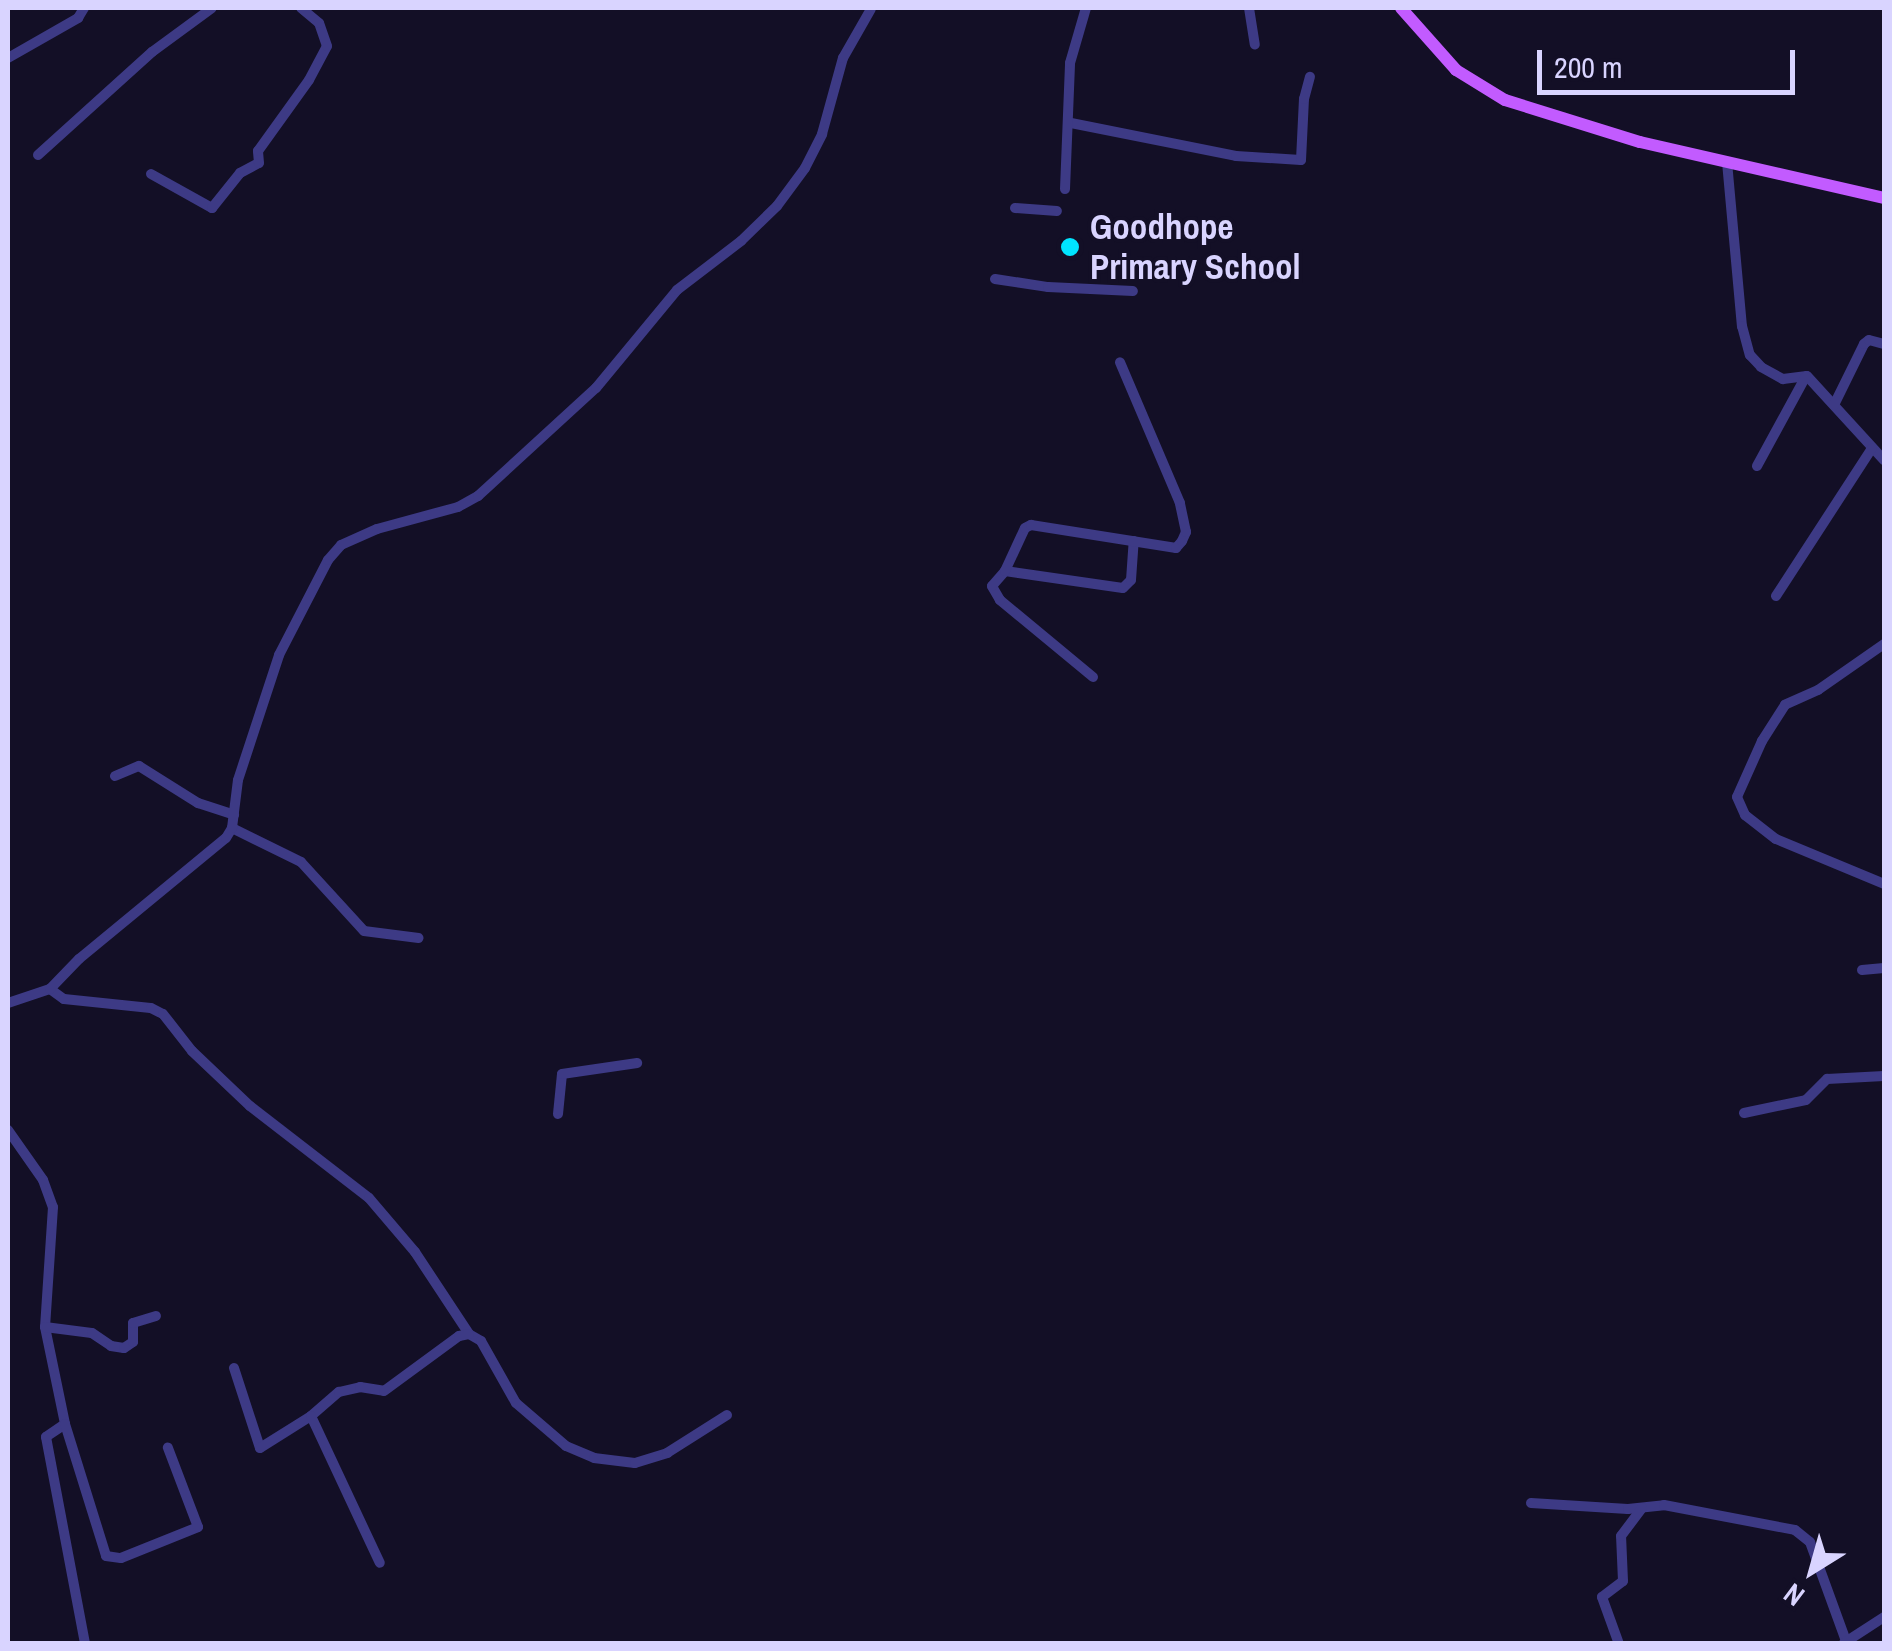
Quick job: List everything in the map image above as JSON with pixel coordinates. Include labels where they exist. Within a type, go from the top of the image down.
[{"type":"main road","points":[[1401,8],[1456,70],[1505,100],[1640,142],[1884,198]]},
{"type":"street","points":[[8,58],[78,18],[84,8]]},
{"type":"street","points":[[38,155],[152,52],[212,8]]},
{"type":"street","points":[[151,174],[212,208],[240,173],[258,163],[258,151],[309,80],[328,46],[319,23],[301,8]]},
{"type":"street","points":[[8,1003],[50,989],[100,942],[211,852],[232,828],[238,780],[264,693],[328,560],[352,538],[434,516],[478,496],[596,388],[677,290],[762,221],[814,152],[843,58],[869,8]]},
{"type":"street","points":[[1064,189],[1071,123],[1070,64],[1086,8]]},
{"type":"street","points":[[1249,8],[1255,45]]},
{"type":"street","points":[[1071,123],[1236,156],[1301,160],[1304,99],[1310,77]]},
{"type":"street","points":[[1727,162],[1746,346],[1773,374],[1792,380],[1806,376]]},
{"type":"street","points":[[1015,208],[1057,211]]},
{"type":"street","points":[[994,279],[1133,291]]},
{"type":"street","points":[[1834,405],[1864,344],[1869,340],[1884,344]]},
{"type":"street","points":[[1094,677],[994,594],[992,586],[1004,571],[1025,528],[1031,526],[1176,548],[1186,532],[1156,440],[1120,362]]},
{"type":"street","points":[[1806,376],[1884,460]]},
{"type":"street","points":[[1757,466],[1806,376]]},
{"type":"street","points":[[1776,596],[1872,448]]},
{"type":"street","points":[[1004,571],[1123,588],[1130,580],[1134,541]]},
{"type":"street","points":[[1884,644],[1818,690],[1785,705],[1762,741],[1737,798],[1744,815],[1776,839],[1884,884]]},
{"type":"street","points":[[115,776],[139,766],[198,803],[234,815]]},
{"type":"street","points":[[232,828],[301,862],[330,890],[347,918],[364,931],[419,938]]},
{"type":"street","points":[[1862,970],[1884,968]]},
{"type":"street","points":[[50,989],[64,999],[151,1008],[163,1014],[192,1050],[250,1106],[369,1198],[415,1252],[469,1334],[481,1341],[526,1415],[582,1454],[635,1463],[652,1458],[728,1415]]},
{"type":"street","points":[[558,1114],[562,1074],[637,1063]]},
{"type":"street","points":[[1744,1113],[1806,1100],[1827,1080],[1884,1076]]},
{"type":"street","points":[[8,1130],[43,1180],[53,1208],[45,1327],[65,1424],[106,1556],[121,1558],[198,1527],[168,1448]]},
{"type":"street","points":[[45,1327],[92,1333],[112,1346],[124,1348],[133,1342],[134,1322],[156,1316]]},
{"type":"street","points":[[234,1368],[258,1446],[266,1447],[340,1392],[391,1388],[459,1336],[469,1334]]},
{"type":"street","points":[[312,1416],[380,1563]]},
{"type":"street","points":[[65,1424],[46,1437],[85,1644]]},
{"type":"street","points":[[1531,1502],[1674,1506],[1804,1536],[1845,1642],[1884,1617]]},
{"type":"street","points":[[1620,1644],[1602,1597],[1623,1581],[1622,1536],[1642,1508]]},
{"type":"place","name":"Goodhope Primary School","points":[[1070,247]]}]
